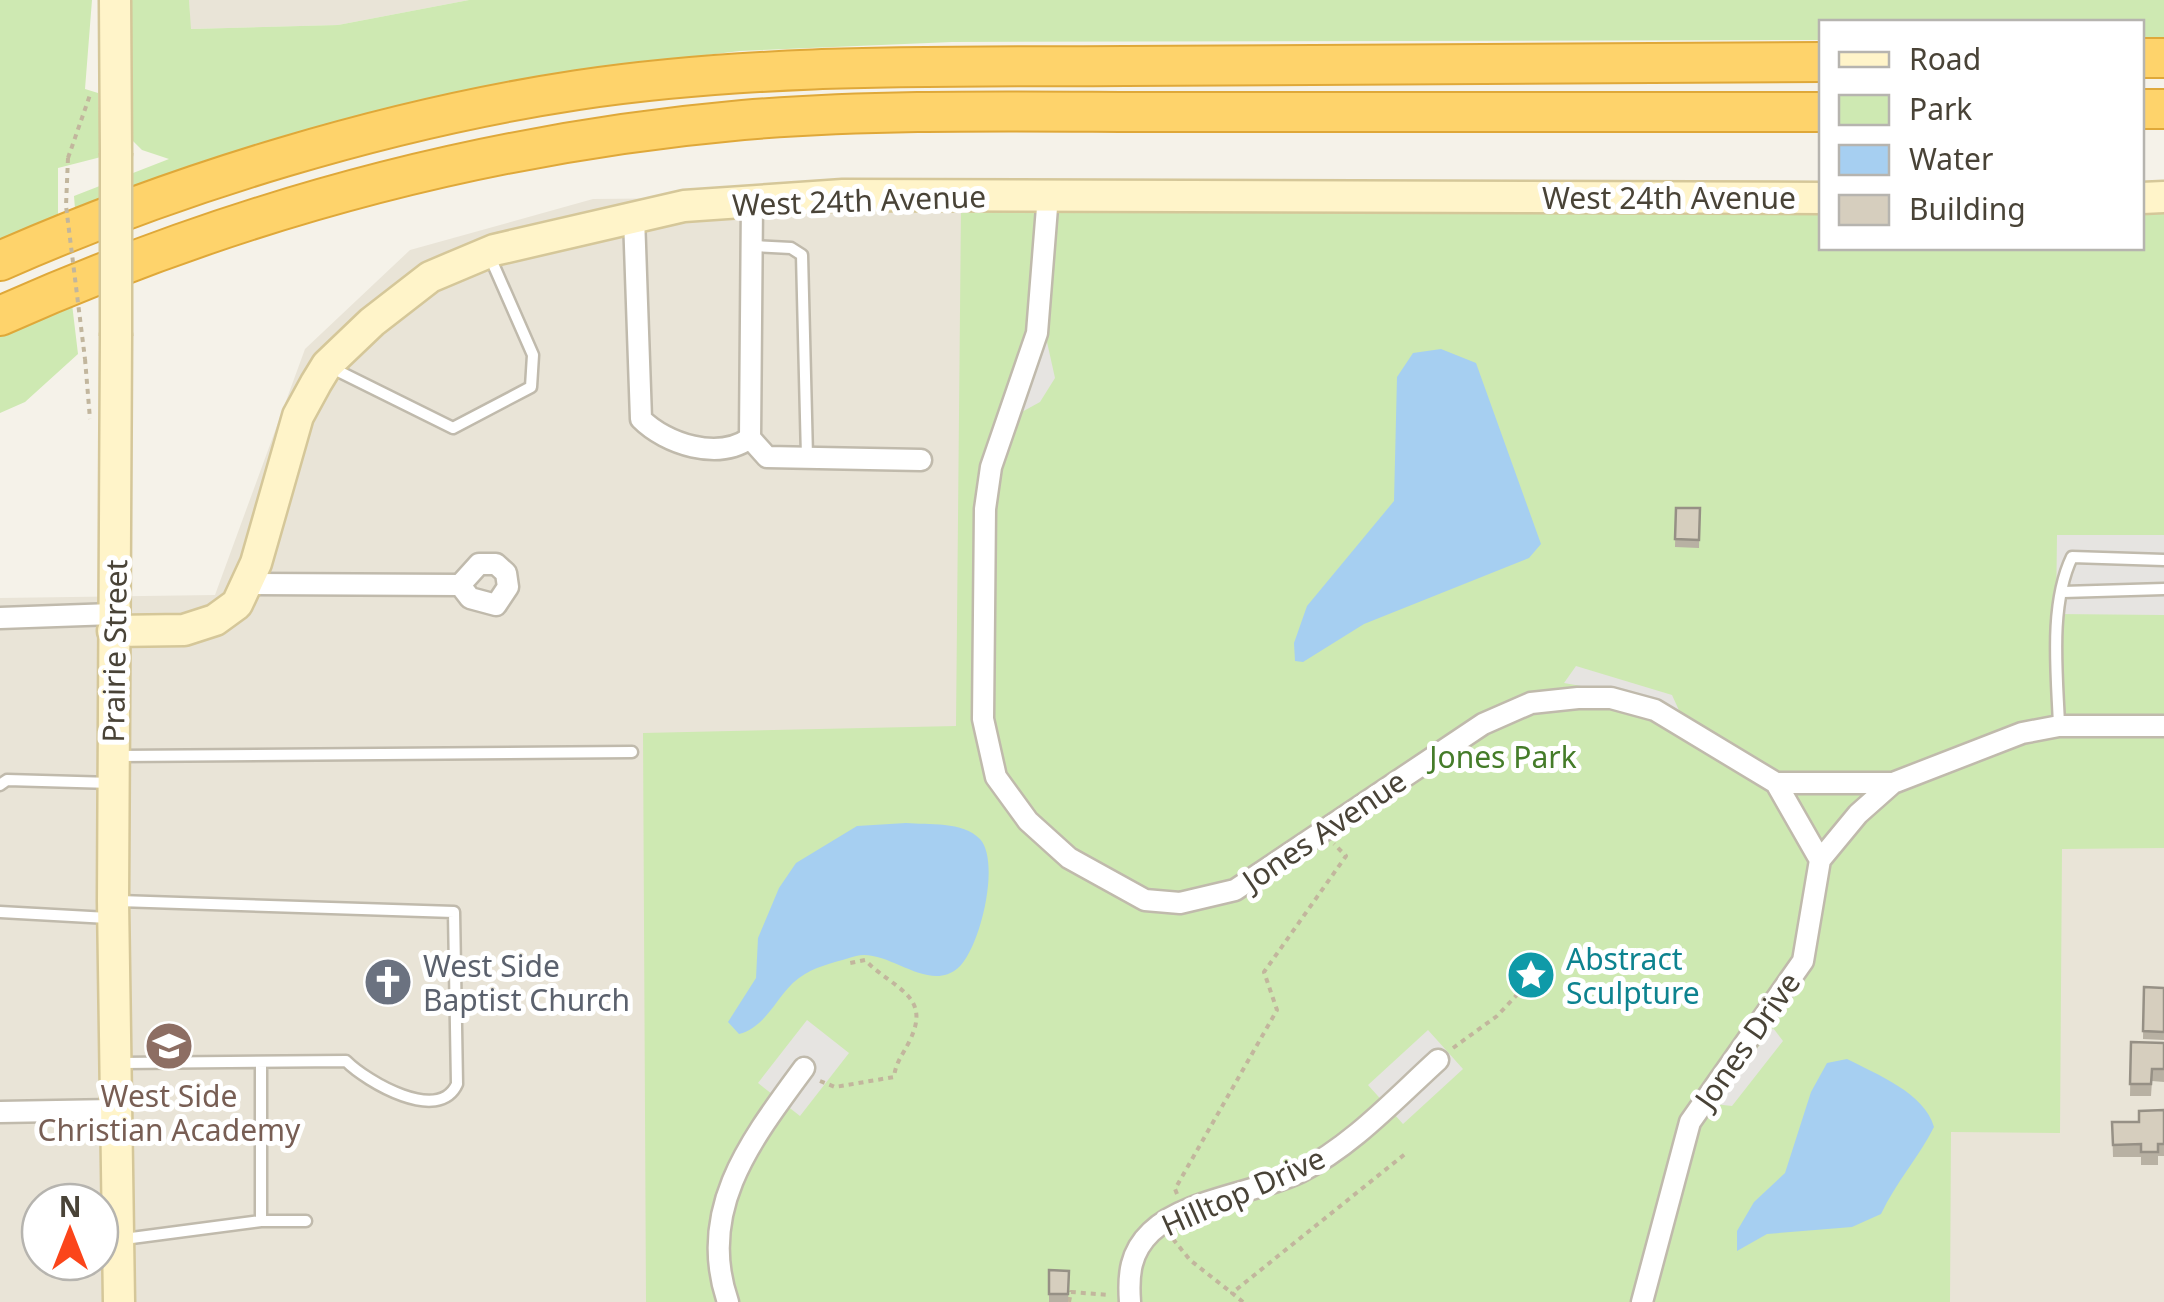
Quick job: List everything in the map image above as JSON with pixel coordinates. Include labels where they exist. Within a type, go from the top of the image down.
[{"type":"highway","points":[[0,260],[160,197],[277,159],[498,104],[670,78],[836,67],[1819,62]]},
{"type":"highway","points":[[0,316],[156,250],[355,188],[600,138],[740,120],[967,112],[1819,112]]},
{"type":"street","name":"Prairie Street","points":[[115,0],[116,1182]]},
{"type":"street","name":"West 24th Avenue","points":[[113,623],[184,630],[215,620],[237,604],[249,584],[298,416],[327,365],[430,277],[488,252],[684,206],[843,195],[1819,198]]},
{"type":"street","name":"Jones Avenue","points":[[1048,195],[1037,333],[991,467],[985,510],[983,719],[996,776],[1028,821],[1069,858],[1145,900],[1180,903],[1235,890],[1483,724],[1531,703],[1547,701],[1611,698],[1655,710],[1776,783]]},
{"type":"street","points":[[752,202],[750,438],[767,457],[921,460]]},
{"type":"street","points":[[634,217],[641,419],[658,435],[680,444],[706,448],[742,444],[750,438]]},
{"type":"street","points":[[249,584],[460,585]]},
{"type":"street","points":[[0,618],[113,623]]},
{"type":"street","name":"Jones Drive","points":[[1642,1302],[1690,1122],[1802,961],[1820,860],[1858,814],[1893,783],[2022,732],[2059,726],[2164,726]]},
{"type":"street","points":[[1820,860],[1776,783],[1893,783]]},
{"type":"street","name":"Hilltop Drive","points":[[1130,1297],[1134,1252],[1163,1224],[1187,1211],[1301,1172],[1336,1150],[1438,1060]]},
{"type":"street","points":[[728,1302],[716,1262],[716,1230],[726,1194],[804,1068]]},
{"type":"street","points":[[0,1112],[114,1110]]},
{"type":"lane","points":[[752,246],[791,248],[802,255],[807,460]]},
{"type":"lane","points":[[327,365],[454,428],[531,387],[534,355],[488,252]]},
{"type":"lane","points":[[2059,726],[2058,625],[2072,556],[2164,560]]},
{"type":"lane","points":[[2063,592],[2164,589]]},
{"type":"lane","points":[[0,785],[8,780],[113,770],[632,752]]},
{"type":"lane","points":[[0,912],[454,912],[457,1084],[453,1094],[426,1100],[388,1090],[362,1077],[346,1061],[115,1063]]},
{"type":"lane","points":[[261,1221],[262,1062]]},
{"type":"lane","points":[[120,1240],[261,1221],[306,1221]]},
{"type":"path","points":[[84,360],[66,206],[68,158],[93,76]]},
{"type":"path","points":[[1187,1211],[1175,1189],[1277,1010],[1264,972],[1346,856],[1323,832]]},
{"type":"path","points":[[804,1068],[834,1088],[894,1077],[896,1060],[917,1025],[919,1011],[912,998],[865,960],[850,963]]},
{"type":"path","points":[[1438,1060],[1497,1016],[1529,982]]},
{"type":"path","points":[[1232,1292],[1405,1154]]},
{"type":"path","points":[[1163,1224],[1190,1260],[1243,1302]]},
{"type":"path","points":[[1069,1302],[1071,1292],[1130,1297]]},
{"type":"shaded area","points":[[189,0],[469,0],[338,25],[190,29]]},
{"type":"shaded area","name":"Jones Park","points":[[2164,180],[2164,1302],[0,1302],[0,598],[215,595],[305,349],[410,250],[593,199],[1819,187],[1819,250],[2144,250],[2144,181]]},
{"type":"shaded area","points":[[1045,333],[1055,378],[1040,402],[1020,413]]},
{"type":"shaded area","points":[[2057,535],[2164,535],[2164,615],[2056,614]]},
{"type":"shaded area","points":[[1576,666],[1672,695],[1682,717],[1615,692],[1564,683]]},
{"type":"shaded area","points":[[807,1020],[849,1053],[800,1116],[758,1083]]},
{"type":"shaded area","points":[[1773,1028],[1783,1041],[1732,1106],[1714,1104]]},
{"type":"shaded area","points":[[1428,1030],[1463,1069],[1403,1124],[1368,1085]]},
{"type":"green space","points":[[0,0],[92,0],[85,89],[98,93],[101,157],[58,168],[58,215],[0,241]]},
{"type":"green space","points":[[130,0],[189,0],[191,29],[338,25],[469,0],[2164,0],[2164,40],[2144,40],[2144,20],[1819,20],[1819,40],[952,42],[740,51],[567,72],[493,87],[303,134],[75,209],[74,196],[169,159],[142,150],[131,139]]},
{"type":"green space","name":"Jones Park","points":[[961,207],[1819,211],[1819,250],[2144,250],[2144,212],[2164,212],[2164,848],[2062,849],[2060,1133],[1951,1132],[1950,1302],[646,1302],[643,733],[956,726]]},
{"type":"green space","points":[[72,304],[78,354],[25,402],[0,413],[0,336]]},
{"type":"water","points":[[1441,349],[1476,363],[1541,544],[1529,558],[1364,624],[1303,662],[1295,661],[1294,643],[1307,606],[1394,501],[1397,377],[1413,353]]},
{"type":"water","points":[[906,823],[964,829],[980,839],[986,850],[989,866],[985,905],[966,958],[946,975],[934,976],[868,955],[824,966],[796,981],[759,1023],[739,1034],[728,1022],[756,978],[758,938],[779,888],[796,863],[857,826]]},
{"type":"water","points":[[1847,1059],[1898,1086],[1921,1104],[1934,1127],[1928,1138],[1881,1214],[1852,1227],[1767,1234],[1737,1251],[1737,1231],[1754,1202],[1785,1173],[1811,1092],[1827,1063]]},
{"type":"building","points":[[1676,508],[1700,508],[1699,540],[1675,539]]},
{"type":"building","points":[[2144,987],[2164,988],[2164,1032],[2143,1031]]},
{"type":"building","points":[[2131,1042],[2164,1043],[2164,1069],[2152,1069],[2151,1084],[2130,1084]]},
{"type":"building","points":[[2164,1110],[2164,1144],[2158,1144],[2158,1152],[2141,1152],[2141,1144],[2113,1145],[2112,1122],[2139,1122],[2139,1111]]},
{"type":"building","points":[[1049,1270],[1069,1271],[1068,1294],[1049,1294]]},
{"type":"place","name":"Abstract Sculpture","points":[[1531,975]]},
{"type":"place","name":"West Side Baptist Church","points":[[388,982]]},
{"type":"place","name":"West Side Christian Academy","points":[[169,1046]]}]
